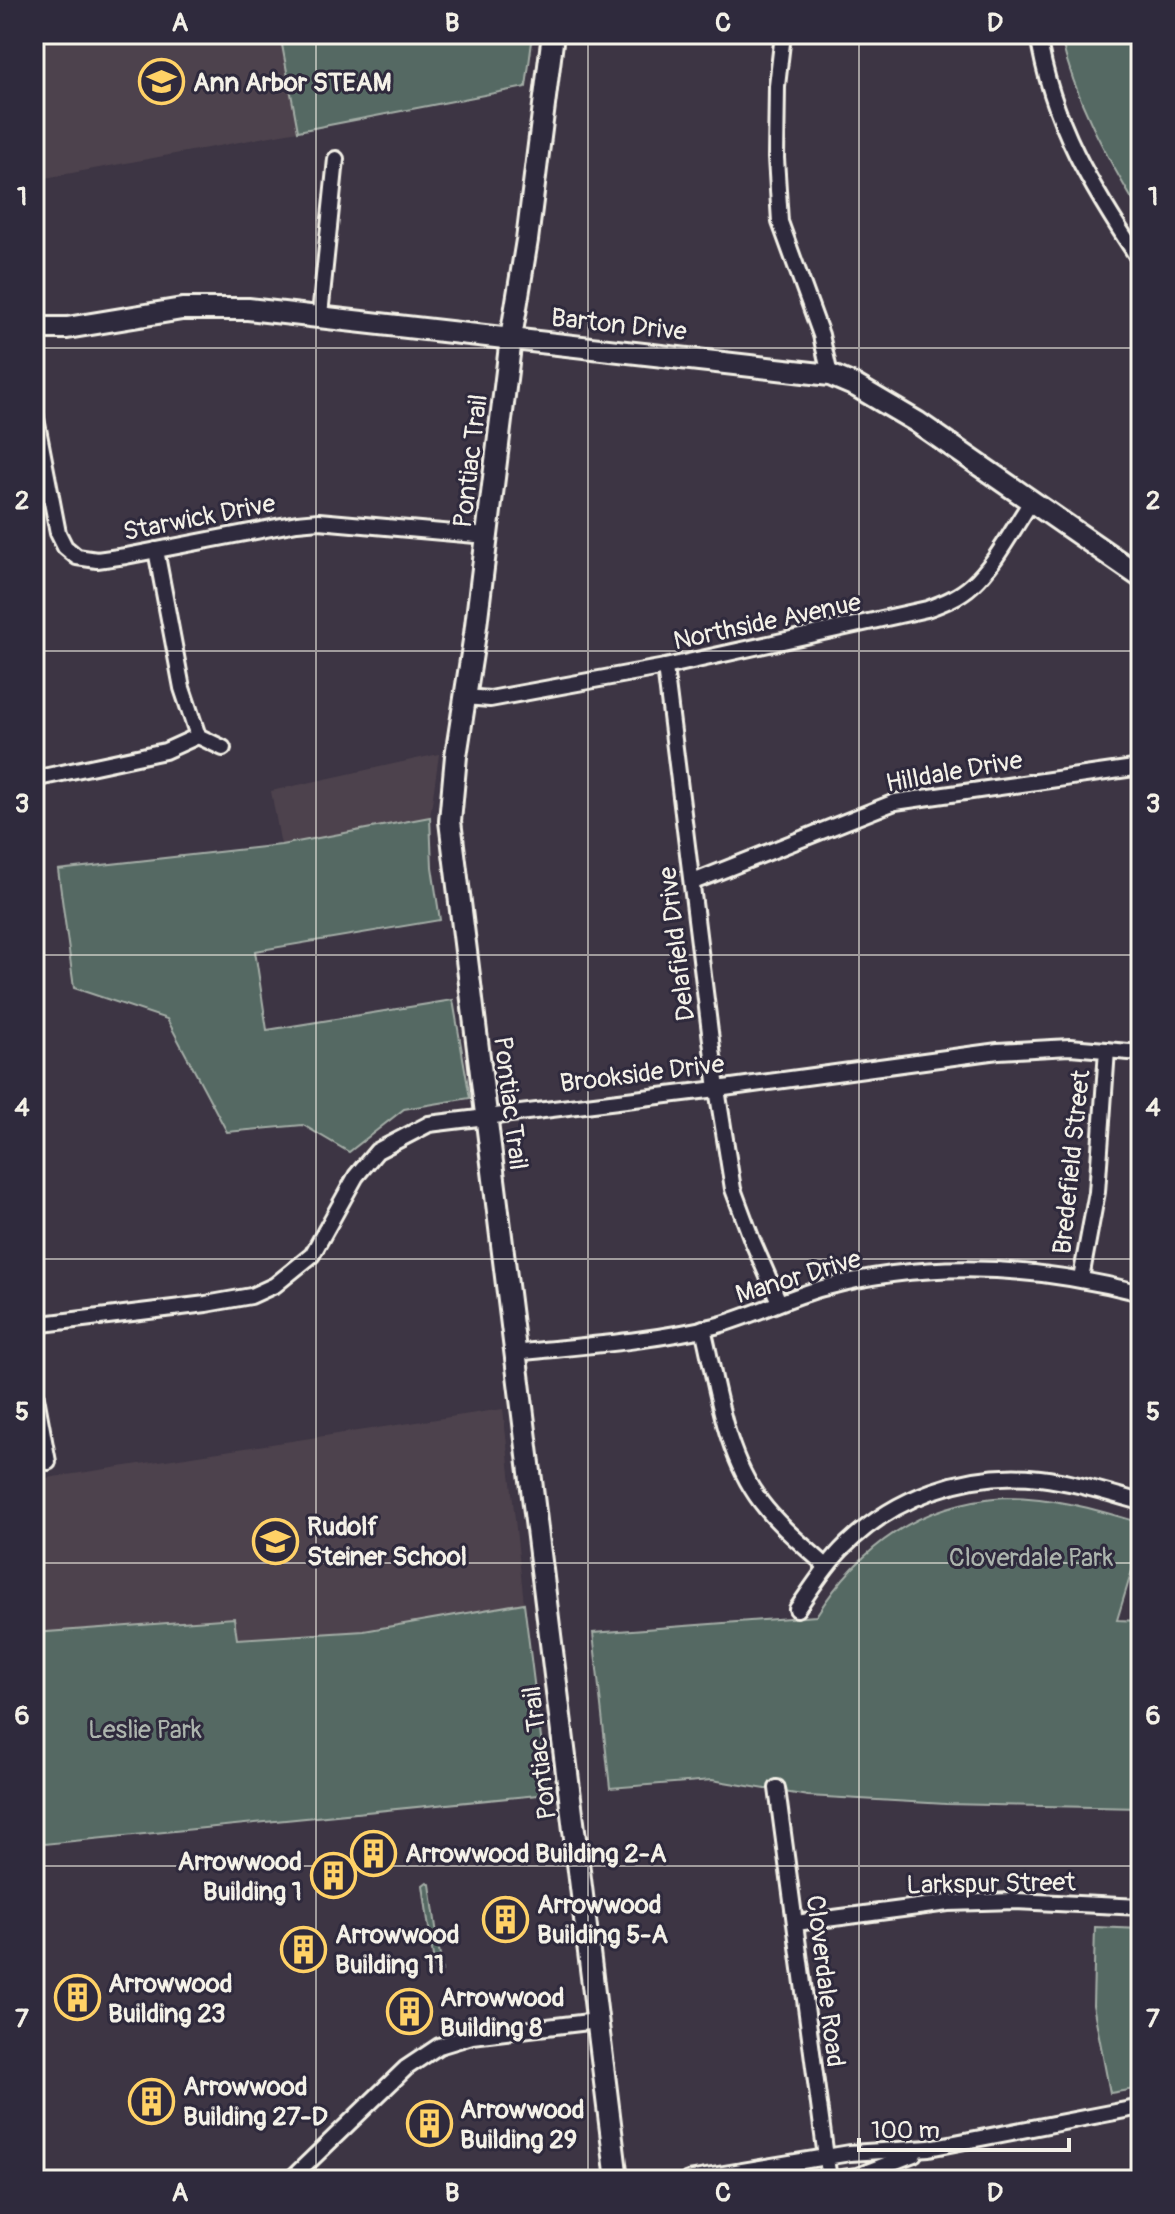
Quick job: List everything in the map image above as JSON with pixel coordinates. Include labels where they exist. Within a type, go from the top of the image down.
[{"type":"main road","name":"Pontiac Trail","points":[[553,34],[451,795],[451,834],[617,2180]]},
{"type":"main road","name":"Barton Drive","points":[[34,328],[67,328],[159,312],[213,307],[320,315],[830,375],[856,386],[917,422],[1141,577]]},
{"type":"street","points":[[783,34],[777,86],[776,158],[780,222],[821,335],[830,375]]},
{"type":"street","points":[[1038,34],[1055,108],[1094,191],[1141,262]]},
{"type":"street","points":[[320,315],[336,159]]},
{"type":"street","name":"Starwick Drive","points":[[34,408],[56,526],[65,547],[77,557],[88,560],[156,550],[319,521],[381,524],[487,536]]},
{"type":"street","name":"Northside Avenue","points":[[465,697],[490,699],[665,667],[927,609],[971,587],[1031,502]]},
{"type":"street","points":[[156,550],[182,688],[198,736],[223,748]]},
{"type":"street","name":"Delafield Drive","points":[[665,667],[717,1089],[733,1189],[779,1302]]},
{"type":"street","points":[[34,779],[165,751],[198,736]]},
{"type":"street","name":"Hilldale Drive","points":[[693,882],[895,802],[1141,767]]},
{"type":"street","name":"Brookside Drive","points":[[34,1325],[206,1304],[251,1296],[275,1285],[312,1255],[356,1176],[377,1151],[429,1124],[1035,1047],[1141,1053]]},
{"type":"street","name":"Bredefield Street","points":[[1081,1278],[1097,1192],[1107,1050]]},
{"type":"street","name":"Manor Drive","points":[[516,1353],[703,1328],[824,1288],[873,1277],[936,1269],[996,1269],[1081,1278],[1141,1293]]},
{"type":"street","points":[[703,1328],[729,1437],[743,1473],[771,1515],[826,1566]]},
{"type":"street","points":[[34,1386],[48,1462]]},
{"type":"street","points":[[797,1609],[826,1566],[858,1533],[908,1502],[948,1484],[1004,1477],[1040,1478],[1141,1502]]},
{"type":"street","name":"Cloverdale Road","points":[[777,1788],[829,2180]]},
{"type":"street","name":"Larkspur Street","points":[[796,1923],[948,1903],[1015,1901],[1141,1907]]},
{"type":"street","points":[[290,2180],[406,2068],[439,2046],[472,2036],[597,2021]]},
{"type":"street","points":[[688,2180],[825,2157],[929,2148],[1141,2107]]},
{"type":"street","points":[[829,2180],[857,2176],[929,2148]]},
{"type":"shaded area","name":"Ann Arbor STEAM","points":[[34,34],[280,34],[298,131],[34,180]]},
{"type":"shaded area","points":[[439,754],[430,817],[281,845],[271,791]]},
{"type":"shaded area","name":"Rudolf Steiner School","points":[[503,1409],[524,1603],[364,1631],[237,1639],[233,1618],[34,1633],[34,1480]]},
{"type":"green space","points":[[280,34],[533,34],[526,87],[298,131]]},
{"type":"green space","points":[[1060,34],[1141,34],[1141,214],[1083,105]]},
{"type":"green space","points":[[430,817],[432,867],[440,920],[255,951],[267,1030],[453,1000],[470,1098],[404,1109],[349,1152],[303,1125],[227,1132],[167,1019],[74,988],[58,870],[281,845]]},
{"type":"green space","name":"Cloverdale Park","points":[[1005,1497],[1057,1502],[1141,1523],[1141,1541],[1117,1620],[1141,1621],[1141,1808],[946,1804],[808,1796],[712,1780],[610,1788],[593,1633],[816,1616],[853,1568],[896,1532],[946,1508]]},
{"type":"green space","name":"Leslie Park","points":[[524,1603],[548,1794],[34,1845],[34,1633],[234,1618],[237,1639],[364,1631]]},
{"type":"green space","points":[[427,1882],[430,1884],[442,1971],[439,1973],[435,1972],[423,1885]]},
{"type":"green space","points":[[1095,1927],[1141,1929],[1141,2088],[1110,2093],[1093,2005]]},
{"type":"green space","points":[[801,2167],[806,2174],[802,2178],[726,2180]]},
{"type":"place","name":"Ann Arbor STEAM","points":[[162,82]]},
{"type":"place","name":"Rudolf Steiner School","points":[[276,1541]]},
{"type":"place","name":"Arrowwood Building 2-A","points":[[374,1853]]},
{"type":"place","name":"Arrowwood Building 1","points":[[333,1876]]},
{"type":"place","name":"Arrowwood Building 5-A","points":[[506,1919]]},
{"type":"place","name":"Arrowwood Building 11","points":[[304,1949]]},
{"type":"place","name":"Arrowwood Building 23","points":[[77,1998]]},
{"type":"place","name":"Arrowwood Building 8","points":[[409,2012]]},
{"type":"place","name":"Arrowwood Building 27-D","points":[[152,2101]]},
{"type":"place","name":"Arrowwood Building 29","points":[[429,2124]]}]
